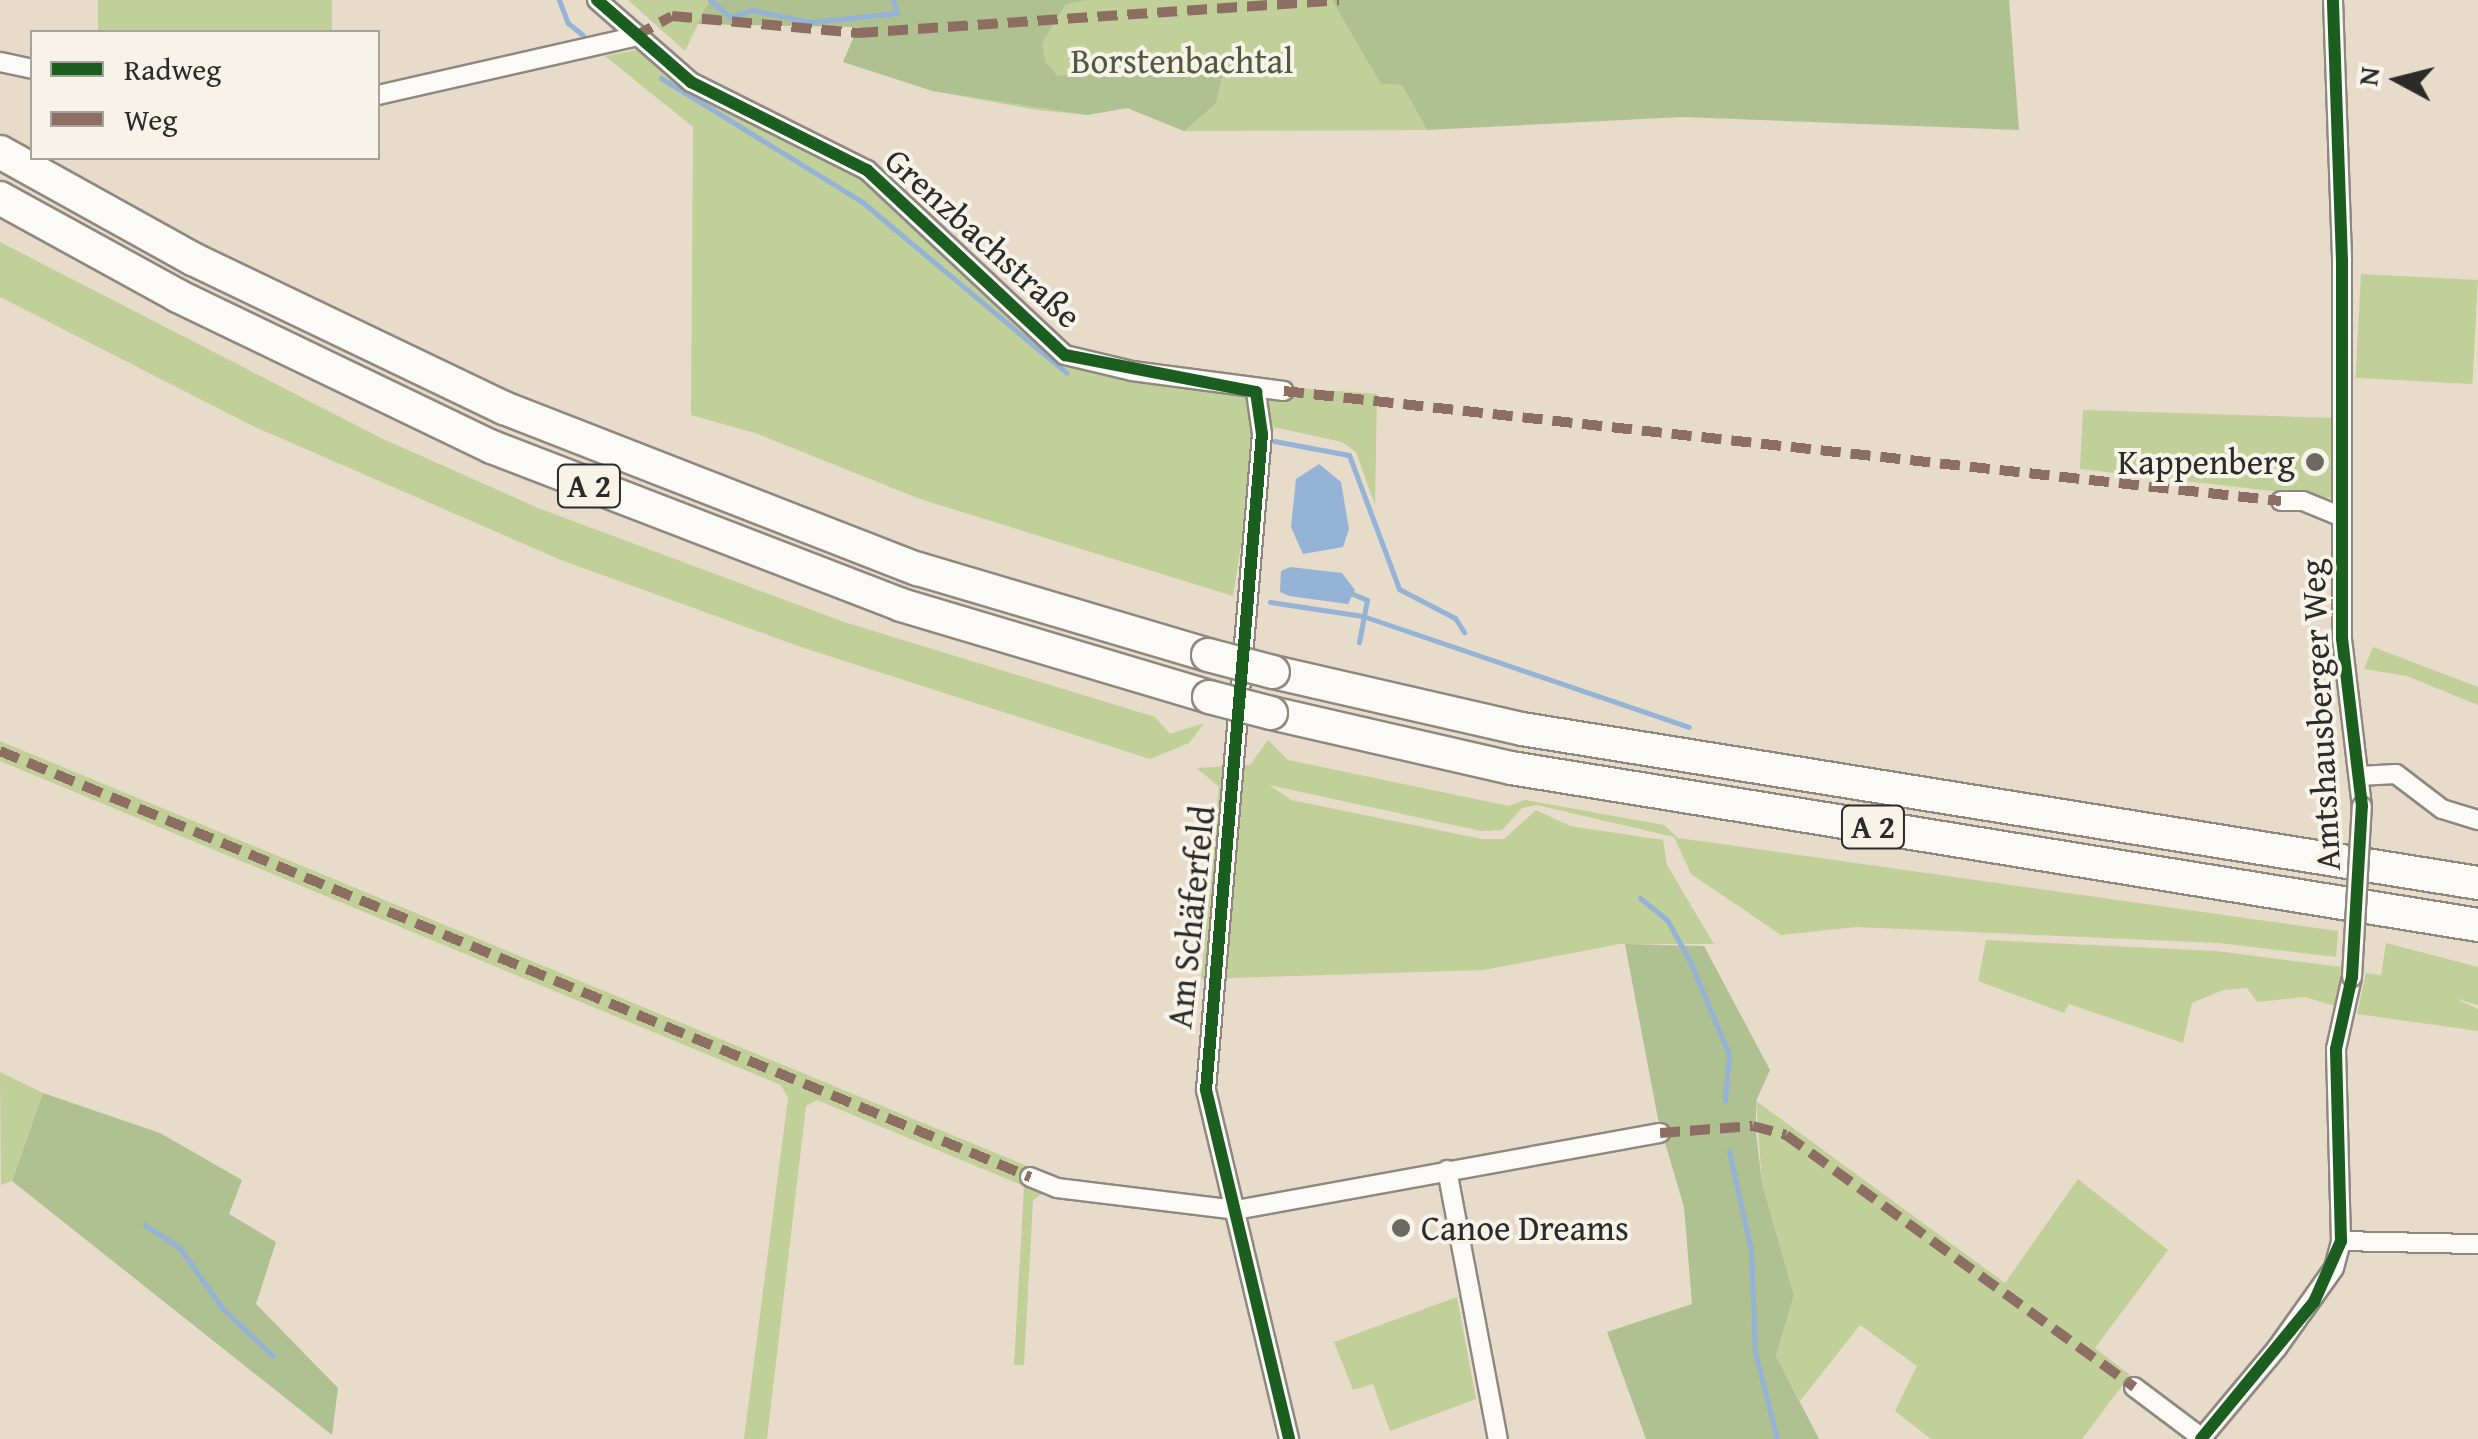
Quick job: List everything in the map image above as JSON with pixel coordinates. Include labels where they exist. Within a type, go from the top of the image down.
[{"type":"highway","name":"A 2","points":[[0,152],[193,259],[504,408],[918,569],[1208,655],[1540,732],[2478,883]]},
{"type":"highway","name":"A 2","points":[[0,198],[178,296],[492,447],[902,605],[1210,696],[1511,768],[2478,925]]},
{"type":"street","name":"Grenzbachstraße","points":[[597,0],[634,37],[691,82],[867,170],[1065,355],[1256,392],[1284,392]]},
{"type":"street","name":"Amtshausberger Weg","points":[[2201,1439],[2314,1302],[2340,1242],[2336,1050],[2352,976],[2362,806],[2342,639],[2333,0]]},
{"type":"street","points":[[380,94],[634,37]]},
{"type":"street","points":[[0,62],[30,68]]},
{"type":"street","name":"Am Schäferfeld","points":[[1256,392],[1262,434],[1206,1090],[1226,1195],[1236,1210],[1289,1439]]},
{"type":"street","points":[[2282,501],[2303,501],[2342,517]]},
{"type":"street","points":[[2360,776],[2396,774],[2442,809],[2478,820]]},
{"type":"street","points":[[1030,1177],[1057,1188],[1236,1210],[1660,1133]]},
{"type":"street","points":[[1447,1170],[1498,1439]]},
{"type":"street","points":[[2340,1242],[2478,1244]]},
{"type":"street","points":[[2134,1387],[2201,1439]]},
{"type":"green space","points":[[98,0],[332,0],[332,30],[98,30]]},
{"type":"green space","name":"Borstenbachtal","points":[[628,0],[1992,0],[1377,76],[1381,84],[1402,85],[1427,130],[1184,131],[1128,108],[1087,115],[933,91],[843,62],[858,27],[698,24],[685,51]]},
{"type":"green space","points":[[710,0],[1086,0],[1066,4],[1042,43],[1045,62],[1058,76],[1111,71],[1156,56],[1226,59],[1216,103],[1184,131],[1127,108],[1087,115],[933,91],[843,62],[858,27],[697,24]]},
{"type":"green space","points":[[1332,0],[2009,0],[2019,130],[1683,117],[1427,130],[1402,85],[1381,84]]},
{"type":"green space","points":[[636,50],[692,92],[863,171],[1048,335],[1089,355],[1270,386],[1377,394],[1375,505],[1356,452],[1342,442],[1260,424],[1233,596],[920,499],[755,433],[691,415],[693,127],[605,56]]},
{"type":"green space","points":[[0,242],[381,438],[538,508],[844,622],[1155,717],[1170,734],[1204,723],[1189,743],[1150,759],[801,647],[561,560],[253,426],[0,297]]},
{"type":"green space","points":[[2361,274],[2478,280],[2472,384],[2356,378]]},
{"type":"green space","points":[[2083,410],[2333,418],[2333,498],[2080,469]]},
{"type":"green space","points":[[2373,647],[2478,687],[2478,705],[2407,676],[2364,669]]},
{"type":"green space","points":[[1268,740],[1288,760],[1509,806],[1525,800],[1664,825],[1678,838],[2338,931],[2336,957],[2218,943],[1856,927],[1781,935],[1691,874],[1674,837],[1537,805],[1522,808],[1502,830],[1481,831],[1269,785],[1291,800],[1482,839],[1504,839],[1536,810],[1570,826],[1663,840],[1667,865],[1714,944],[1620,944],[1484,970],[1201,979],[1219,787],[1197,768],[1250,765]]},
{"type":"green space","points":[[0,741],[1032,1168],[1043,1193],[1033,1200],[1024,1365],[1014,1365],[1024,1186],[817,1100],[806,1106],[767,1439],[744,1439],[788,1098],[781,1085],[0,761]]},
{"type":"green space","points":[[1986,940],[2216,951],[2342,967],[2335,1006],[2305,997],[2257,1002],[2247,988],[2223,990],[2192,1003],[2183,1043],[2069,1004],[2064,1013],[1978,981]]},
{"type":"green space","points":[[2386,943],[2478,967],[2478,1005],[2454,998],[2478,1009],[2478,1031],[2357,1014],[2366,973],[2381,975]]},
{"type":"green space","points":[[1625,944],[1704,946],[1770,1070],[1756,1101],[1756,1132],[1762,1183],[1794,1295],[1776,1356],[1819,1439],[1646,1439],[1607,1332],[1692,1304],[1684,1207],[1658,1119]]},
{"type":"green space","points":[[0,1072],[43,1093],[12,1181],[1,1185]]},
{"type":"green space","points":[[43,1093],[160,1133],[242,1180],[229,1214],[276,1242],[256,1304],[338,1388],[332,1435],[12,1181]]},
{"type":"green space","points":[[1756,1101],[2005,1283],[2078,1179],[2168,1250],[2095,1348],[2130,1375],[2082,1439],[1931,1439],[1895,1411],[1917,1366],[1860,1325],[1800,1401],[1776,1356],[1794,1295],[1762,1183]]},
{"type":"green space","points":[[1457,1297],[1476,1399],[1390,1431],[1373,1384],[1353,1390],[1334,1342]]},
{"type":"water","points":[[1319,464],[1341,482],[1349,529],[1343,547],[1303,554],[1291,527],[1296,479]]},
{"type":"water","points":[[1290,567],[1342,573],[1355,590],[1348,604],[1289,596],[1280,592],[1281,571]]},
{"type":"waterway","points":[[559,0],[568,23],[583,35]]},
{"type":"waterway","points":[[710,0],[730,17],[752,10],[811,22],[897,13],[893,0]]},
{"type":"waterway","points":[[661,78],[861,201],[1067,373]]},
{"type":"waterway","points":[[1274,441],[1349,455],[1399,589],[1455,618],[1464,632]]},
{"type":"waterway","points":[[1353,594],[1367,600],[1359,642]]},
{"type":"waterway","points":[[1270,602],[1363,616],[1689,727]]},
{"type":"waterway","points":[[1640,898],[1667,920],[1689,959],[1729,1054],[1725,1101]]},
{"type":"waterway","points":[[1729,1151],[1751,1250],[1755,1352],[1777,1439]]},
{"type":"waterway","points":[[145,1225],[180,1248],[222,1308],[273,1356]]},
{"type":"marked path","points":[[634,37],[672,16],[858,33],[1339,0]]},
{"type":"marked path","points":[[1284,391],[2281,501]]},
{"type":"marked path","points":[[0,751],[1030,1177]]},
{"type":"marked path","points":[[1660,1133],[1753,1126],[1786,1135],[2134,1387]]},
{"type":"cycle path","points":[[597,0],[691,82],[867,170],[1065,355],[1256,392],[1262,434],[1206,1090],[1289,1439]]},
{"type":"cycle path","points":[[2201,1439],[2314,1302],[2341,1241],[2336,1049],[2352,977],[2362,806],[2342,639],[2342,261],[2333,0]]},
{"type":"place","name":"Kappenberg","points":[[2315,462]]},
{"type":"place","name":"Canoe Dreams","points":[[1401,1228]]}]
